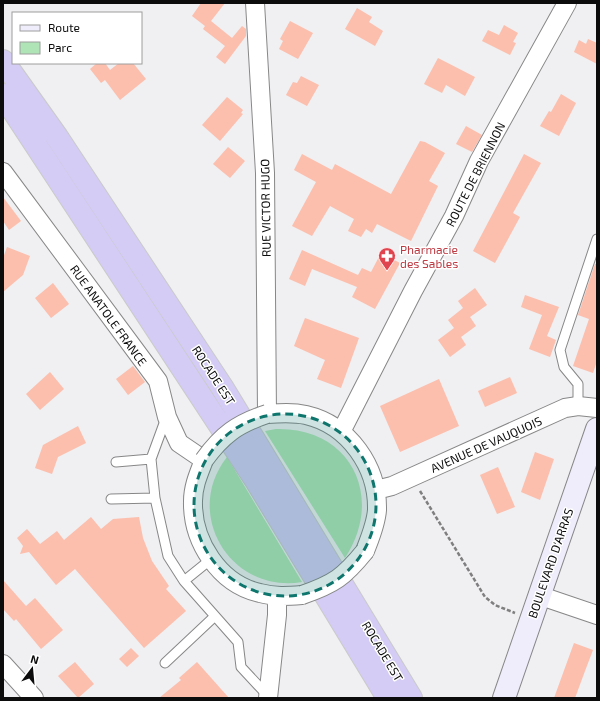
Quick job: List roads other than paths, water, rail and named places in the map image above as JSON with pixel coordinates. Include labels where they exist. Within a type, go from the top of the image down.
[{"type":"highway","name":"ROCADE EST","points":[[3,61],[61,143],[222,387],[411,698]]},
{"type":"highway","name":"ROCADE EST","points":[[3,95],[257,482],[388,698]]},
{"type":"main road","name":"BOULEVARD D'ARRAS","points":[[504,698],[530,618],[597,429]]},
{"type":"street","name":"RUE VICTOR HUGO","points":[[255,3],[265,173],[267,414]]},
{"type":"street","name":"ROUTE DE BRIENNON","points":[[341,432],[413,291],[454,216],[480,161],[567,3]]},
{"type":"street","name":"RUE ANATOLE FRANCE","points":[[3,172],[158,381],[167,417],[179,443],[204,460]]},
{"type":"street","name":"AVENUE DE VAUQUOIS","points":[[376,490],[392,486],[565,408],[578,406],[597,408]]},
{"type":"street","points":[[287,413],[306,416],[325,422],[341,432],[358,448],[369,468],[376,490],[377,511],[373,532],[365,551],[349,571],[327,587],[302,595],[278,596],[258,593],[240,585],[224,574],[210,560],[200,541],[194,521],[193,507],[196,479],[204,460],[216,444],[231,430],[248,420],[267,414],[287,413]]},
{"type":"street","points":[[538,595],[597,615]]},
{"type":"street","points":[[268,697],[278,596]]},
{"type":"street","points":[[3,664],[34,698]]},
{"type":"lane","points":[[578,406],[578,384],[564,367],[560,350],[597,239]]},
{"type":"lane","points":[[167,417],[151,460],[155,498],[168,556],[184,581],[238,642],[242,668],[268,697]]},
{"type":"lane","points":[[116,462],[151,460]]},
{"type":"lane","points":[[111,499],[155,498]]},
{"type":"lane","points":[[184,581],[210,560]]},
{"type":"lane","points":[[165,663],[215,616]]},
{"type":"place","name":"Pharmacie des Sables","points":[[387,271]]}]
